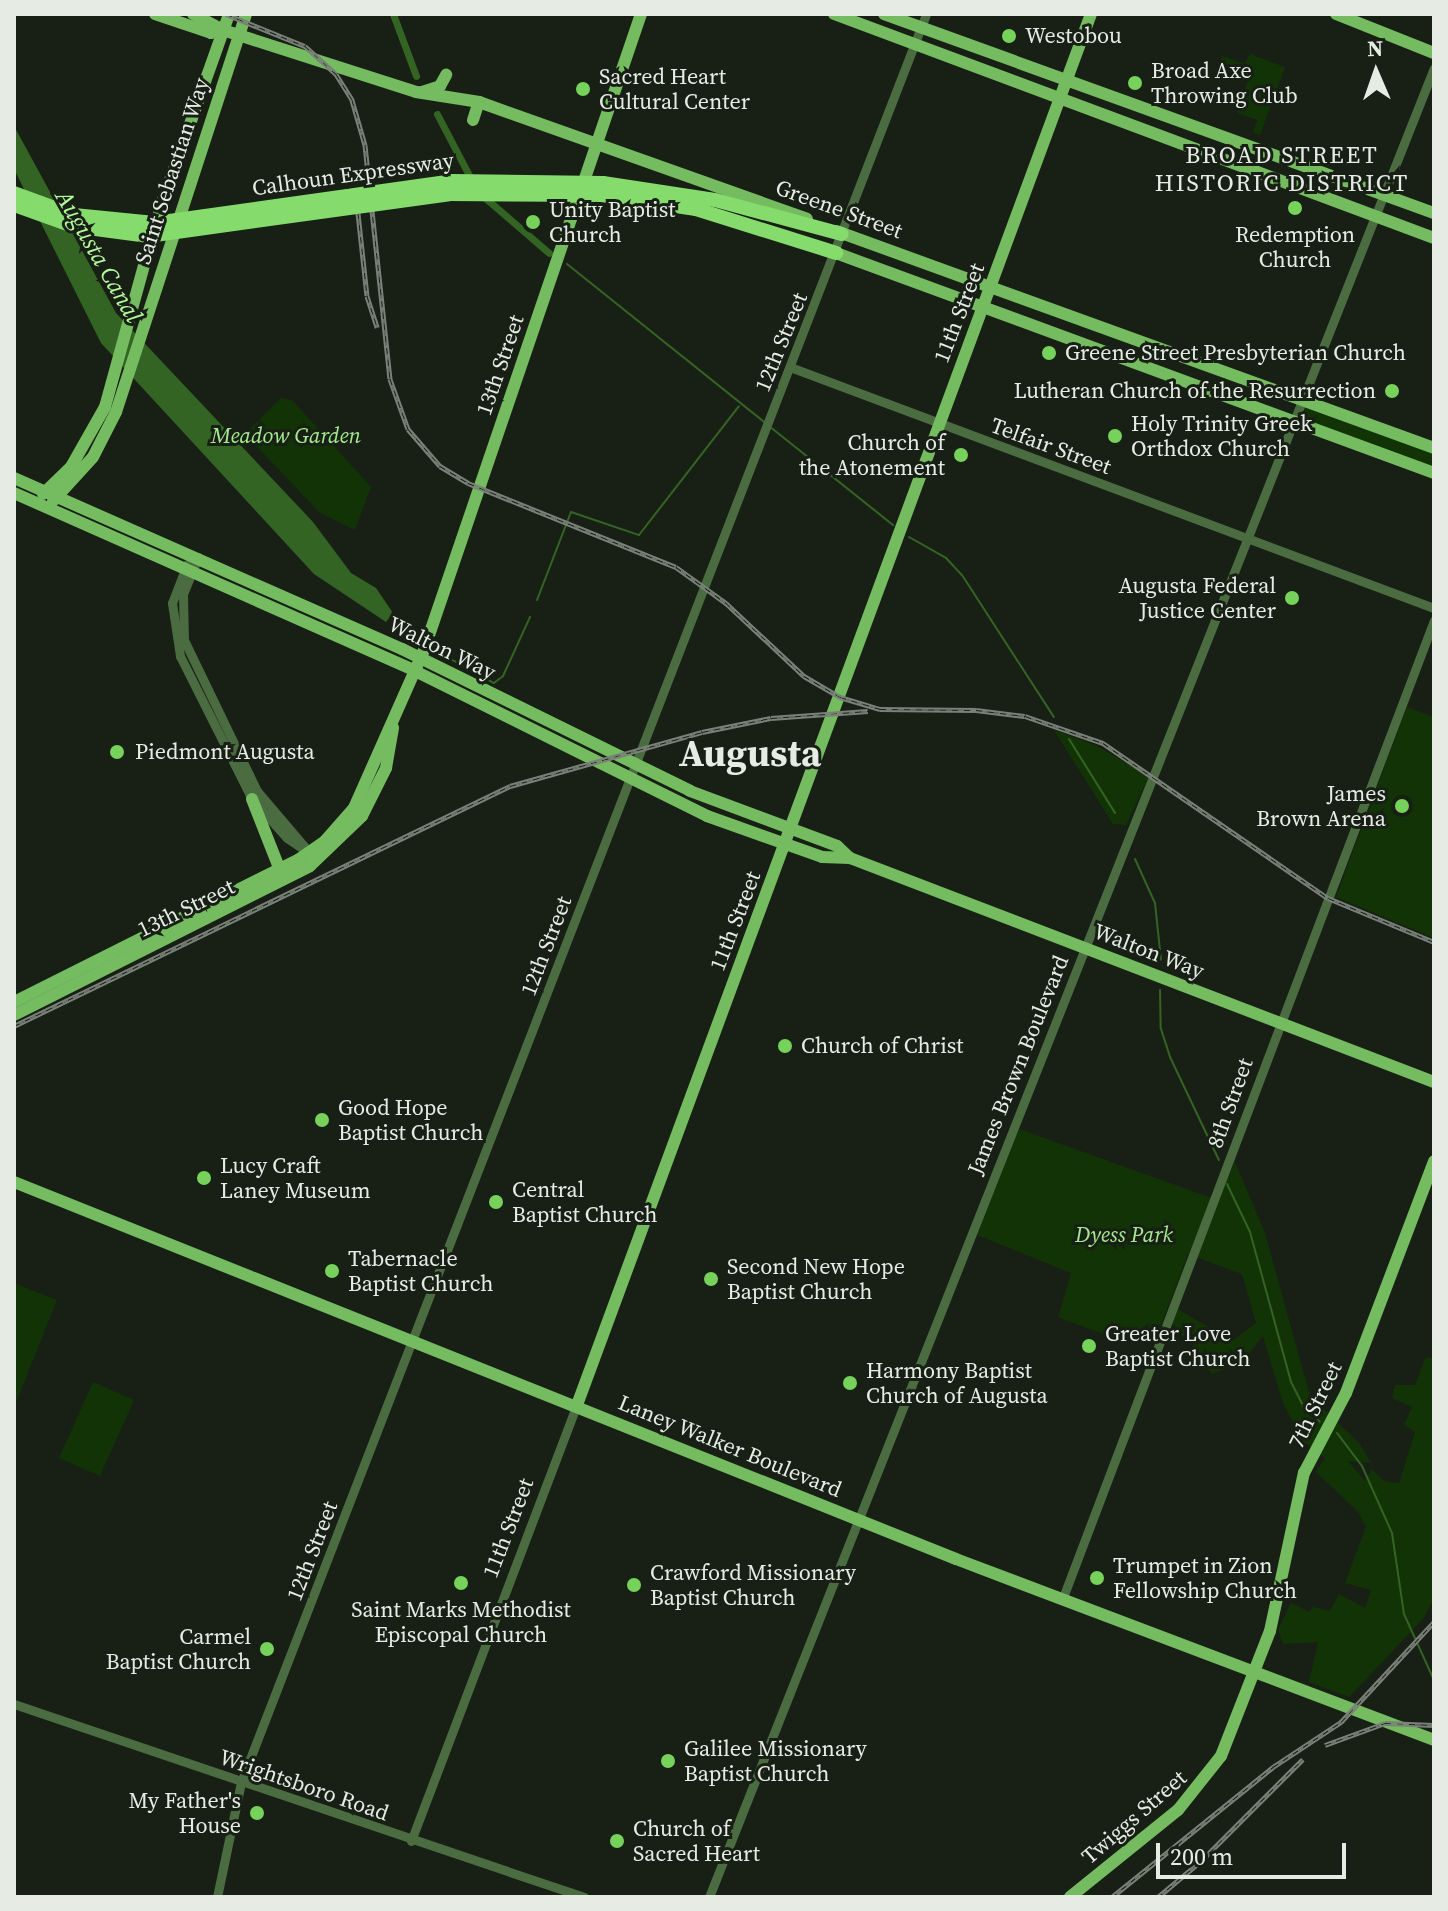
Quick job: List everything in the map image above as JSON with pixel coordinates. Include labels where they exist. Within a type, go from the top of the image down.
[{"type":"highway","name":"Calhoun Expressway","points":[[14,193],[74,215],[155,223],[452,181],[602,189],[715,200],[842,234]]},
{"type":"highway","name":"Calhoun Expressway","points":[[14,205],[73,226],[148,236],[449,194],[602,189],[696,209],[836,253]]},
{"type":"main road","name":"Greene Street","points":[[155,14],[211,33],[223,30]]},
{"type":"main road","points":[[196,15],[221,14]]},
{"type":"main road","name":"Saint Sebastian Way","points":[[75,474],[105,407],[159,211],[229,14]]},
{"type":"main road","name":"Saint Sebastian Way","points":[[42,505],[75,474],[116,412],[247,14]]},
{"type":"main road","points":[[247,14],[262,41]]},
{"type":"main road","name":"13th Street","points":[[14,1015],[281,884],[315,856],[354,808],[393,728],[429,635],[641,14]]},
{"type":"main road","points":[[834,14],[1434,238]]},
{"type":"main road","points":[[884,14],[923,20],[1068,78],[1434,213]]},
{"type":"main road","name":"11th Street","points":[[577,1405],[1091,14]]},
{"type":"main road","points":[[1336,14],[1434,53]]},
{"type":"main road","name":"Greene Street","points":[[196,15],[223,30],[416,92],[447,100],[479,102],[597,143],[1434,448]]},
{"type":"main road","points":[[416,92],[435,90],[446,75]]},
{"type":"main road","points":[[473,120],[479,102]]},
{"type":"main road","points":[[171,177],[189,183]]},
{"type":"main road","name":"Greene Street","points":[[836,253],[1434,473]]},
{"type":"main road","points":[[75,474],[84,506]]},
{"type":"main road","name":"Walton Way","points":[[14,478],[194,555],[635,765],[837,846],[850,858]]},
{"type":"main road","name":"Walton Way","points":[[14,493],[189,569],[419,660],[629,780],[785,845],[822,857],[850,858],[1434,1082]]},
{"type":"main road","points":[[252,799],[280,870]]},
{"type":"main road","points":[[14,1002],[280,870],[315,856]]},
{"type":"main road","name":"7th Street","points":[[1255,1673],[1283,1577],[1300,1484],[1335,1417],[1434,1161]]},
{"type":"main road","name":"Laney Walker Boulevard","points":[[14,1182],[1062,1600],[1434,1740]]},
{"type":"main road","name":"Twiggs Street","points":[[1070,1897],[1200,1789],[1221,1756],[1255,1673]]},
{"type":"street","name":"12th Street","points":[[217,1897],[241,1782],[762,436],[836,253],[923,20]]},
{"type":"street","name":"James Brown Boulevard","points":[[709,1897],[1434,68]]},
{"type":"street","name":"Telfair Street","points":[[790,367],[1434,608]]},
{"type":"street","points":[[194,555],[172,603],[176,646],[252,799],[287,838],[315,856]]},
{"type":"street","points":[[189,569],[180,611],[188,651],[257,791],[315,856]]},
{"type":"street","name":"8th Street","points":[[1062,1600],[1434,620]]},
{"type":"street","name":"11th Street","points":[[411,1841],[577,1405]]},
{"type":"street","name":"Wrightsboro Road","points":[[14,1704],[411,1841],[584,1897]]},
{"type":"green space","points":[[1250,54],[1285,67],[1260,135],[1253,132],[1257,120],[1237,113],[1249,78],[1218,67],[1222,56],[1245,64]]},
{"type":"green space","name":"Meadow Garden","points":[[281,398],[292,400],[371,487],[355,530],[319,512],[245,434]]},
{"type":"green space","points":[[1304,400],[1434,448],[1434,473],[1296,421]]},
{"type":"green space","name":"James Brown Arena","points":[[1407,707],[1434,717],[1434,938],[1336,897]]},
{"type":"green space","points":[[1054,730],[1095,745],[1149,776],[1126,825],[1113,824]]},
{"type":"green space","name":"Dyess Park","points":[[1019,1129],[1217,1200],[1235,1162],[1265,1233],[1310,1396],[1360,1444],[1371,1463],[1348,1461],[1365,1481],[1372,1469],[1384,1481],[1399,1483],[1415,1432],[1404,1425],[1412,1407],[1392,1398],[1395,1385],[1415,1385],[1426,1357],[1434,1359],[1434,1599],[1423,1619],[1349,1697],[1309,1682],[1318,1642],[1283,1644],[1278,1630],[1291,1603],[1309,1612],[1313,1607],[1330,1611],[1339,1594],[1365,1608],[1371,1590],[1345,1583],[1366,1527],[1358,1512],[1316,1472],[1325,1458],[1303,1441],[1283,1403],[1263,1336],[1242,1362],[1212,1374],[1171,1321],[1176,1308],[1232,1341],[1256,1323],[1242,1274],[1188,1254],[1154,1343],[1110,1326],[1106,1335],[1058,1317],[1071,1273],[977,1235]]},
{"type":"green space","points":[[14,1283],[57,1300],[17,1400],[14,1399]]},
{"type":"green space","points":[[93,1382],[134,1400],[100,1476],[59,1458]]},
{"type":"shaded area","points":[[14,126],[116,313],[313,522],[351,573],[376,588],[393,613],[386,622],[314,574],[101,343],[14,169]]},
{"type":"waterway","points":[[393,14],[416,76]]},
{"type":"waterway","points":[[437,114],[471,179]]},
{"type":"waterway","points":[[483,196],[549,253]]},
{"type":"waterway","points":[[567,264],[764,422]]},
{"type":"waterway","points":[[537,600],[571,512],[639,535],[739,406]]},
{"type":"waterway","points":[[769,426],[893,525]]},
{"type":"waterway","points":[[909,537],[946,558],[962,575],[1054,717]]},
{"type":"waterway","points":[[431,648],[494,683],[503,676],[530,617]]},
{"type":"waterway","points":[[392,619],[422,643]]},
{"type":"waterway","points":[[1069,739],[1115,813]]},
{"type":"waterway","points":[[1135,859],[1155,903],[1161,960]]},
{"type":"waterway","points":[[1160,990],[1161,1029],[1170,1057],[1219,1160]]},
{"type":"waterway","points":[[1227,1184],[1250,1232],[1291,1382],[1303,1406],[1320,1422]]},
{"type":"waterway","points":[[1337,1433],[1362,1466],[1392,1533],[1404,1614],[1434,1680]]},
{"type":"railway","points":[[226,14],[305,46],[336,74],[352,100],[365,145],[390,379],[408,429],[440,466],[468,483],[676,567],[726,603],[804,676],[840,697],[880,709],[976,710],[1025,716],[1103,743],[1328,898],[1434,942]]},
{"type":"railway","points":[[358,213],[367,296],[377,327]]},
{"type":"railway","points":[[14,1026],[510,786],[702,732],[771,718],[868,711]]},
{"type":"railway","points":[[1112,1897],[1273,1767],[1341,1722],[1434,1622]]},
{"type":"railway","points":[[1325,1745],[1385,1723],[1434,1725]]},
{"type":"railway","points":[[1158,1897],[1201,1861],[1303,1759]]},
{"type":"place","name":"Westobou","points":[[1009,36]]},
{"type":"place","name":"Broad Axe Throwing Club","points":[[1135,83]]},
{"type":"place","name":"Sacred Heart Cultural Center","points":[[583,89]]},
{"type":"place","name":"Redemption Church","points":[[1295,208]]},
{"type":"place","name":"Unity Baptist Church","points":[[533,222]]},
{"type":"place","name":"Greene Street Presbyterian Church","points":[[1049,353]]},
{"type":"place","name":"Lutheran Church of the Resurrection","points":[[1392,391]]},
{"type":"place","name":"Holy Trinity Greek Orthdox Church","points":[[1115,436]]},
{"type":"place","name":"Church of the Atonement","points":[[961,455]]},
{"type":"place","name":"Augusta Federal Justice Center","points":[[1292,598]]},
{"type":"place","name":"Piedmont Augusta","points":[[117,752]]},
{"type":"place","name":"James Brown Arena","points":[[1402,806]]},
{"type":"place","name":"Church of Christ","points":[[785,1046]]},
{"type":"place","name":"Good Hope Baptist Church","points":[[322,1120]]},
{"type":"place","name":"Lucy Craft Laney Museum","points":[[204,1178]]},
{"type":"place","name":"Central Baptist Church","points":[[496,1202]]},
{"type":"place","name":"Tabernacle Baptist Church","points":[[332,1271]]},
{"type":"place","name":"Second New Hope Baptist Church","points":[[711,1279]]},
{"type":"place","name":"Greater Love Baptist Church","points":[[1089,1346]]},
{"type":"place","name":"Harmony Baptist Church of Augusta","points":[[850,1383]]},
{"type":"place","name":"Trumpet in Zion Fellowship Church","points":[[1097,1578]]},
{"type":"place","name":"Saint Marks Methodist Episcopal Church","points":[[461,1583]]},
{"type":"place","name":"Crawford Missionary Baptist Church","points":[[634,1585]]},
{"type":"place","name":"Carmel Baptist Church","points":[[267,1649]]},
{"type":"place","name":"Galilee Missionary Baptist Church","points":[[668,1761]]},
{"type":"place","name":"My Father's House","points":[[257,1813]]},
{"type":"place","name":"Church of Sacred Heart","points":[[617,1841]]},
{"type":"district","name":"BROAD STREET HISTORIC DISTRICT","points":[[1282,169]]},
{"type":"district","name":"Augusta","points":[[750,754]]},
{"type":"water label","name":"Augusta Canal","points":[[99,256]]}]
